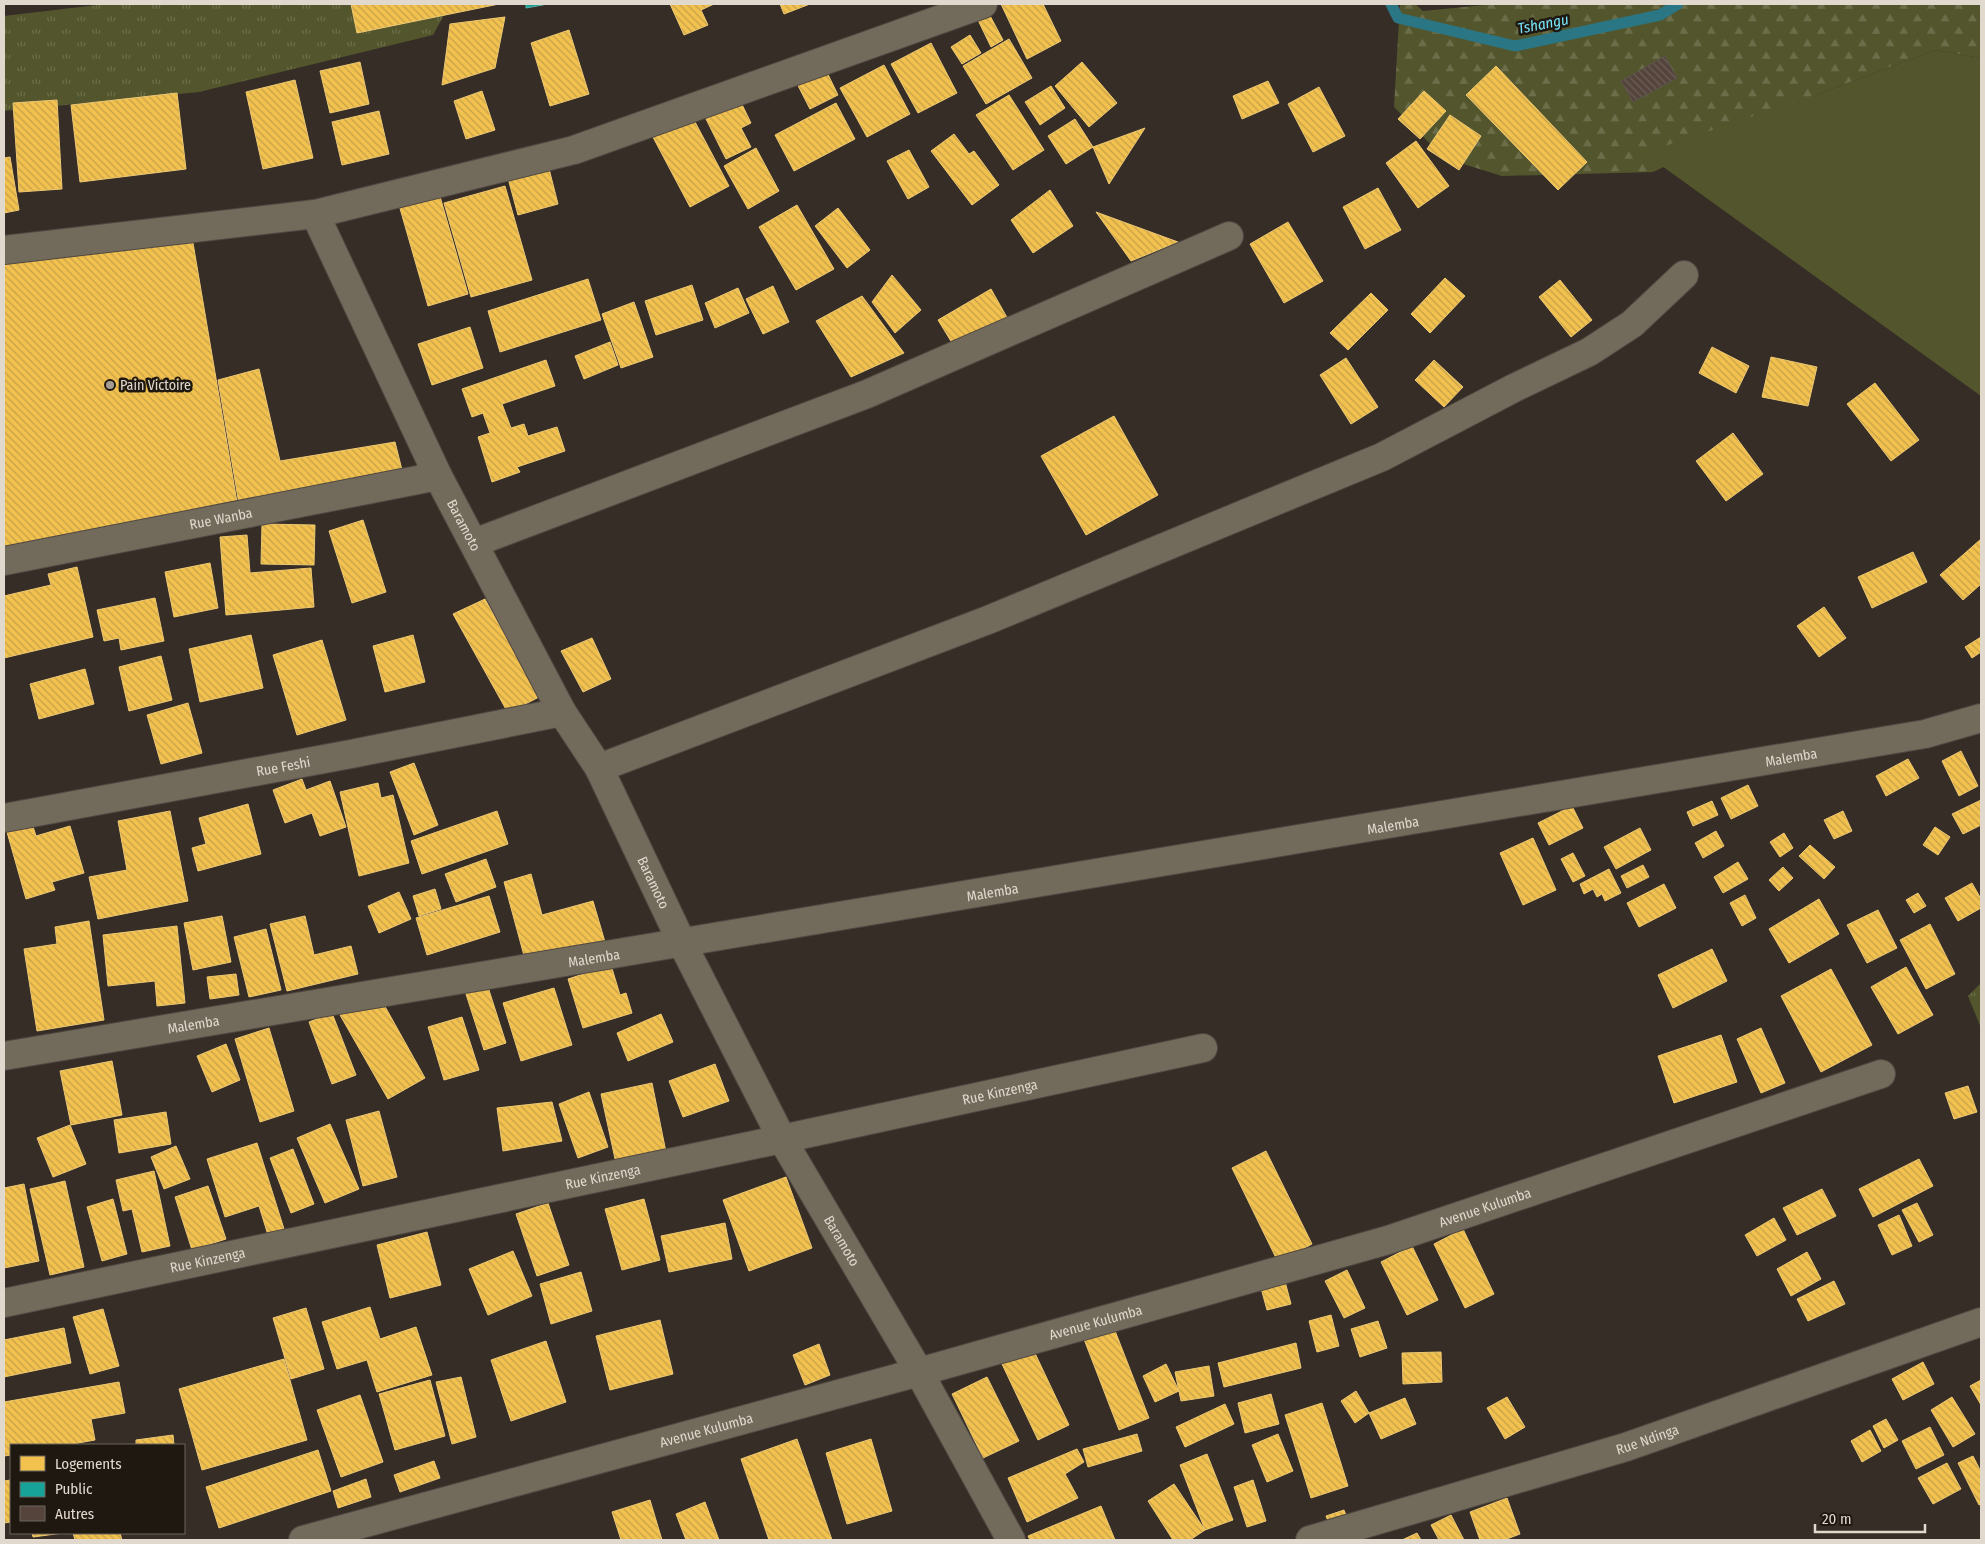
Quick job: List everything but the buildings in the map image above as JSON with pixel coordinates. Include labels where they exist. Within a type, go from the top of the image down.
[{"type":"street","points":[[4,250],[315,214],[574,150],[983,4]]},
{"type":"street","name":"Baramoto","points":[[315,214],[438,476],[562,712],[600,768],[682,943],[782,1139],[918,1372],[1011,1540]]},
{"type":"street","points":[[474,543],[867,394],[1229,236]]},
{"type":"street","points":[[600,768],[988,620],[1382,457],[1514,388],[1589,352],[1632,324],[1684,275]]},
{"type":"street","name":"Rue Wanba","points":[[4,561],[438,476]]},
{"type":"street","name":"Rue Feshi","points":[[4,818],[351,754],[562,712]]},
{"type":"street","name":"Malemba","points":[[4,1056],[1160,865],[1840,749],[1925,734],[1981,718]]},
{"type":"street","name":"Rue Kinzenga","points":[[4,1303],[1203,1048]]},
{"type":"street","name":"Avenue Kulumba","points":[[303,1540],[918,1372],[1388,1240],[1881,1074]]},
{"type":"street","name":"Rue Ndinga","points":[[1310,1540],[1626,1447],[1981,1322]]},
{"type":"green space","points":[[106,4],[450,4],[433,35],[199,92],[4,111],[4,16]]},
{"type":"green space","points":[[1400,4],[1415,4],[1423,11],[1495,4],[1981,4],[1981,58],[1935,50],[1819,94],[1653,172],[1502,176],[1444,158],[1394,107]]},
{"type":"green space","points":[[1935,50],[1981,58],[1981,396],[1644,153],[1819,94]]},
{"type":"green space","points":[[1981,983],[1981,1028],[1968,996]]},
{"type":"waterway","name":"Tshangu","points":[[1391,4],[1398,18],[1515,46],[1660,15],[1678,4]]},
{"type":"place","name":"Pain Victoire","points":[[110,385]]}]
